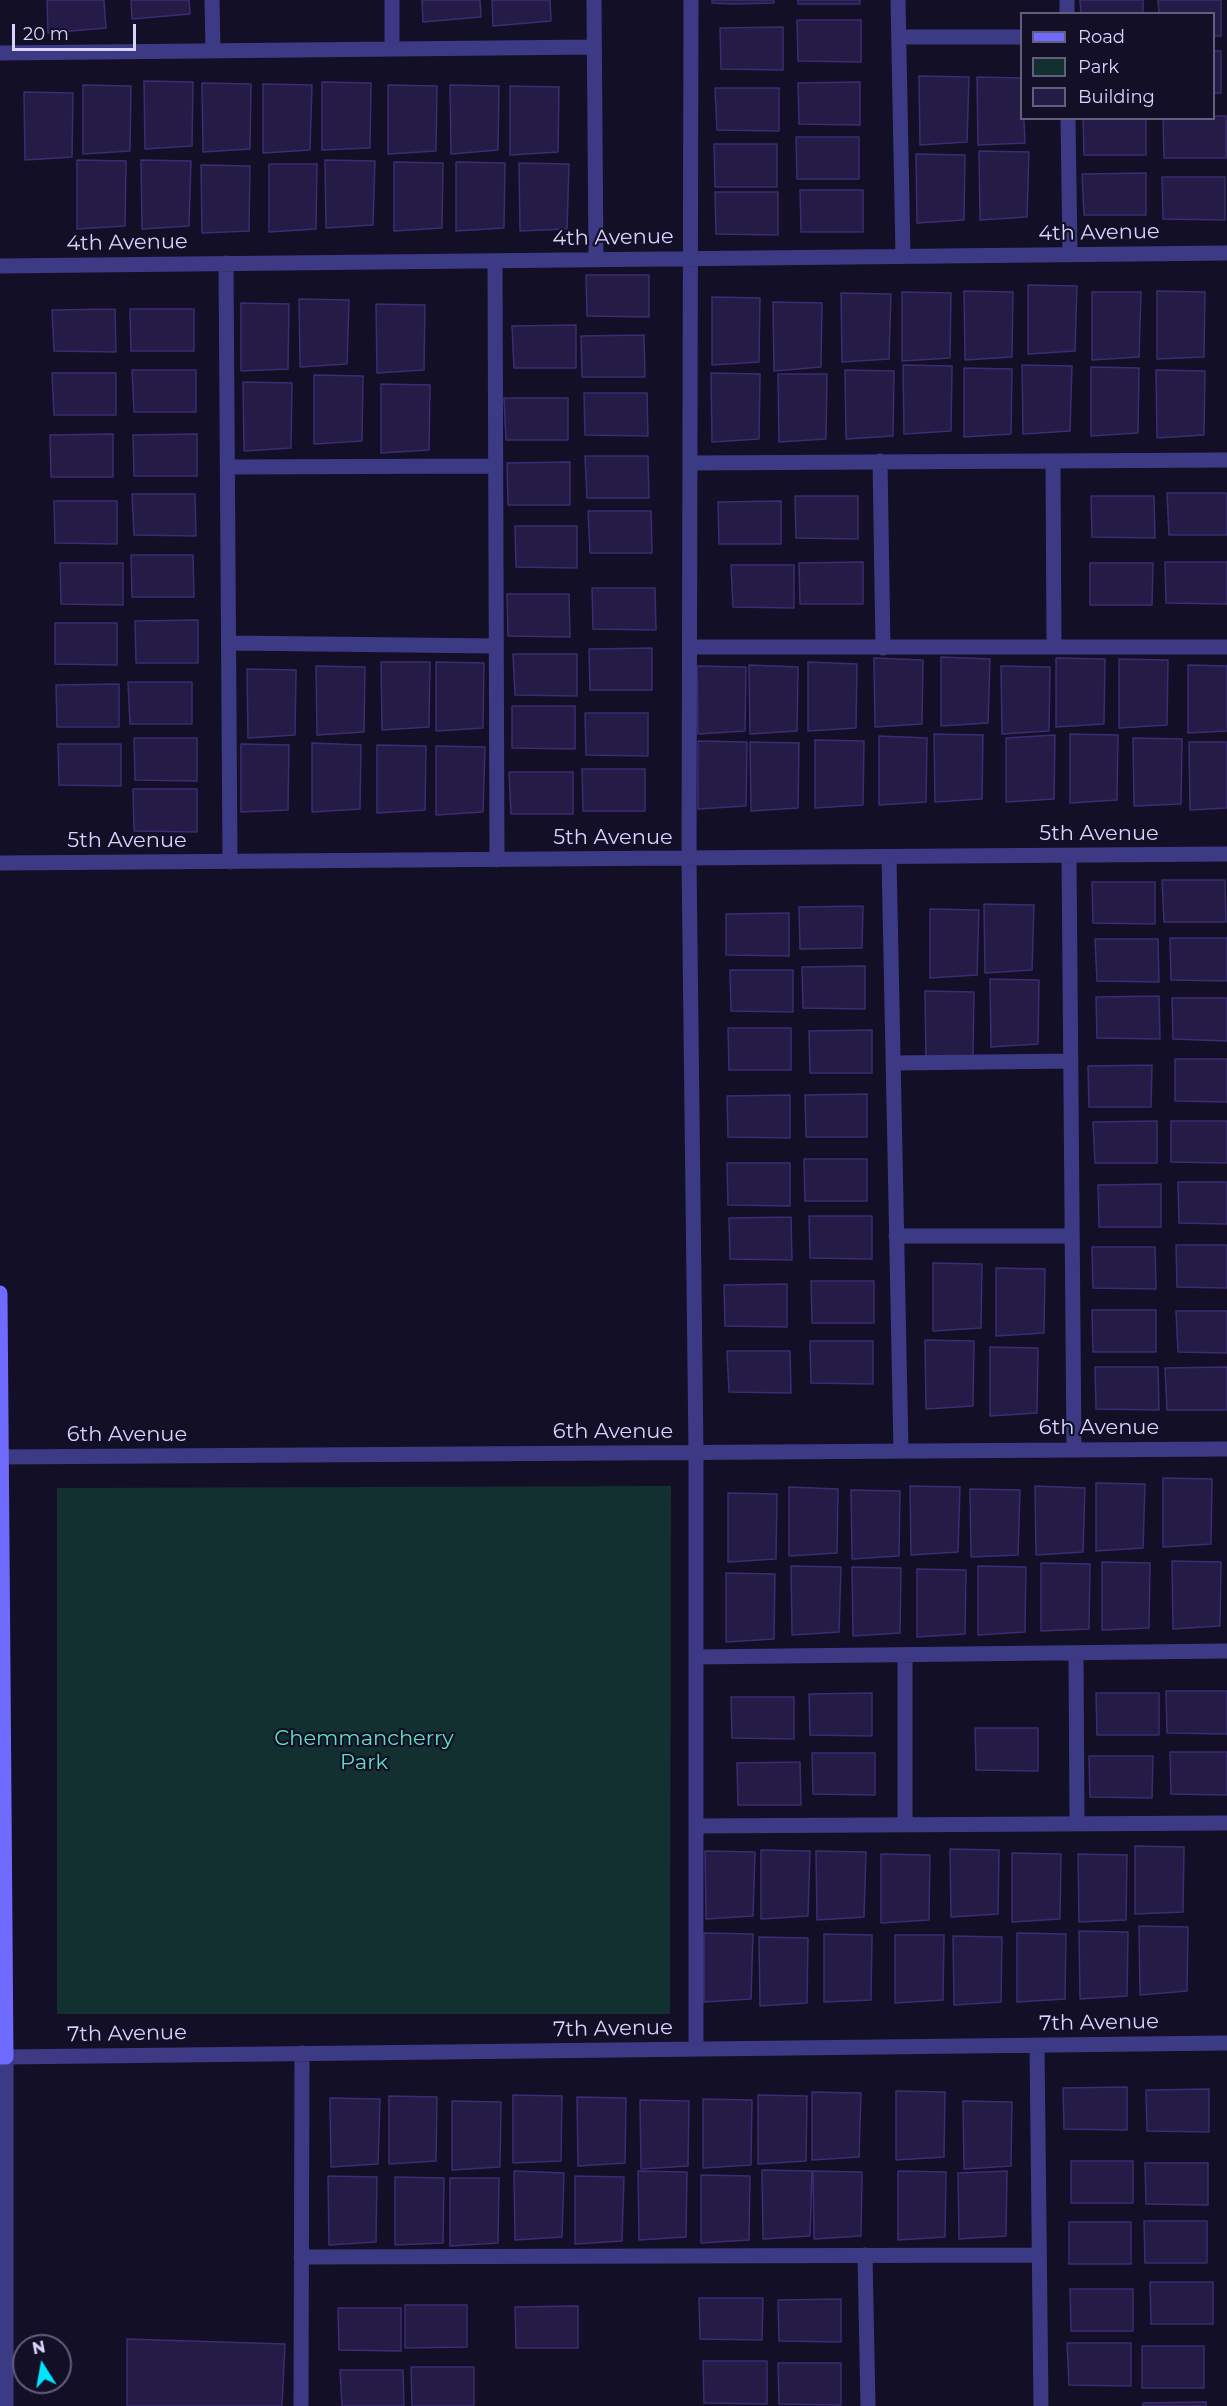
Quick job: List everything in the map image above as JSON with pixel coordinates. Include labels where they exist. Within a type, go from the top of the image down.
[{"type":"street","points":[[212,0],[213,51]]},
{"type":"street","points":[[392,0],[392,49]]},
{"type":"street","points":[[594,0],[596,260]]},
{"type":"street","points":[[691,0],[689,858],[696,1453],[696,2049]]},
{"type":"street","points":[[898,0],[903,256]]},
{"type":"street","points":[[898,37],[1020,37]]},
{"type":"street","points":[[0,53],[594,47]]},
{"type":"street","points":[[1068,120],[1070,255]]},
{"type":"street","name":"4th Avenue","points":[[0,266],[1227,253]]},
{"type":"street","points":[[495,261],[497,860]]},
{"type":"street","points":[[226,263],[230,862]]},
{"type":"street","points":[[691,463],[1227,460]]},
{"type":"street","points":[[880,461],[883,648]]},
{"type":"street","points":[[1053,461],[1054,647]]},
{"type":"street","points":[[228,467],[495,466]]},
{"type":"street","points":[[229,643],[496,646]]},
{"type":"street","points":[[690,647],[1227,647]]},
{"type":"street","name":"5th Avenue","points":[[0,863],[1227,854]]},
{"type":"street","points":[[1069,856],[1074,1450]]},
{"type":"street","points":[[890,857],[901,1451]]},
{"type":"street","points":[[894,1063],[1071,1060]]},
{"type":"street","points":[[896,1236],[1072,1236]]},
{"type":"street","points":[[0,1293],[6,2406]]},
{"type":"street","name":"6th Avenue","points":[[2,1457],[1227,1449]]},
{"type":"street","points":[[696,1657],[1227,1651]]},
{"type":"street","points":[[1076,1653],[1077,1824]]},
{"type":"street","points":[[904,1655],[905,1825]]},
{"type":"street","points":[[696,1826],[1227,1823]]},
{"type":"street","name":"7th Avenue","points":[[3,2057],[1227,2043]]},
{"type":"street","points":[[1037,2045],[1041,2406]]},
{"type":"street","points":[[301,2406],[302,2053]]},
{"type":"street","points":[[865,2255],[868,2406]]},
{"type":"street","points":[[301,2257],[1039,2255]]},
{"type":"green space","name":"Chemmancherry Park","points":[[671,1486],[670,2014],[57,2014],[57,1488]]},
{"type":"building","points":[[47,0],[104,0],[106,28],[48,33]]},
{"type":"building","points":[[131,0],[189,0],[190,14],[132,19]]},
{"type":"building","points":[[422,0],[480,0],[481,17],[423,22]]},
{"type":"building","points":[[492,0],[550,0],[551,21],[493,26]]},
{"type":"building","points":[[712,0],[774,0],[774,3],[712,3]]},
{"type":"building","points":[[798,0],[860,0],[860,4],[798,4]]},
{"type":"building","points":[[1080,0],[1143,0],[1143,12],[1081,12]]},
{"type":"building","points":[[1158,0],[1221,0],[1221,36],[1215,36],[1215,12],[1159,12]]},
{"type":"building","points":[[797,20],[861,20],[861,62],[798,61]]},
{"type":"building","points":[[783,27],[783,70],[721,69],[720,28]]},
{"type":"building","points":[[1215,51],[1221,51],[1221,93],[1215,93]]},
{"type":"building","points":[[919,76],[969,77],[967,142],[920,145]]},
{"type":"building","points":[[977,77],[1020,78],[1020,120],[1024,120],[1025,143],[978,145]]},
{"type":"building","points":[[144,81],[193,82],[192,146],[145,149]]},
{"type":"building","points":[[322,82],[371,83],[370,148],[322,150]]},
{"type":"building","points":[[860,82],[860,125],[799,124],[798,83]]},
{"type":"building","points":[[202,83],[251,84],[250,149],[203,152]]},
{"type":"building","points":[[263,84],[312,85],[310,150],[263,153]]},
{"type":"building","points":[[83,85],[131,86],[130,151],[83,154]]},
{"type":"building","points":[[388,85],[437,86],[436,151],[388,154]]},
{"type":"building","points":[[450,85],[499,86],[498,150],[451,154]]},
{"type":"building","points":[[510,86],[559,87],[558,152],[510,155]]},
{"type":"building","points":[[715,88],[779,88],[779,131],[717,130]]},
{"type":"building","points":[[24,92],[73,93],[72,157],[25,160]]},
{"type":"building","points":[[1215,116],[1226,116],[1226,158],[1164,158],[1163,120],[1215,120]]},
{"type":"building","points":[[1083,120],[1146,120],[1146,155],[1084,155]]},
{"type":"building","points":[[796,137],[859,137],[859,179],[797,179]]},
{"type":"building","points":[[714,144],[777,144],[777,187],[715,187]]},
{"type":"building","points":[[979,151],[1029,152],[1027,217],[980,220]]},
{"type":"building","points":[[916,154],[965,155],[964,220],[917,223]]},
{"type":"building","points":[[77,160],[126,161],[125,226],[77,229]]},
{"type":"building","points":[[141,160],[191,161],[189,226],[142,229]]},
{"type":"building","points":[[325,160],[375,161],[373,225],[326,228]]},
{"type":"building","points":[[394,162],[443,163],[442,228],[394,231]]},
{"type":"building","points":[[456,162],[505,163],[504,228],[456,231]]},
{"type":"building","points":[[519,163],[569,164],[567,229],[520,231]]},
{"type":"building","points":[[269,164],[317,164],[316,229],[269,232]]},
{"type":"building","points":[[201,165],[250,166],[249,231],[202,233]]},
{"type":"building","points":[[1146,173],[1146,215],[1084,215],[1082,174]]},
{"type":"building","points":[[1162,177],[1225,177],[1225,220],[1163,219]]},
{"type":"building","points":[[800,190],[863,190],[863,232],[801,232]]},
{"type":"building","points":[[715,192],[778,192],[778,235],[716,234]]},
{"type":"building","points":[[586,275],[649,275],[649,317],[587,316]]},
{"type":"building","points":[[1028,285],[1077,286],[1075,351],[1028,354]]},
{"type":"building","points":[[964,291],[1013,292],[1012,357],[965,360]]},
{"type":"building","points":[[1157,291],[1205,292],[1204,357],[1157,359]]},
{"type":"building","points":[[902,292],[951,293],[950,358],[902,361]]},
{"type":"building","points":[[1092,292],[1141,292],[1139,357],[1092,360]]},
{"type":"building","points":[[841,293],[891,294],[889,359],[842,362]]},
{"type":"building","points":[[712,297],[760,298],[759,362],[712,365]]},
{"type":"building","points":[[299,299],[349,300],[347,364],[300,367]]},
{"type":"building","points":[[773,302],[822,303],[821,367],[774,371]]},
{"type":"building","points":[[241,303],[289,304],[288,369],[241,371]]},
{"type":"building","points":[[376,304],[425,305],[424,370],[377,373]]},
{"type":"building","points":[[115,309],[116,352],[54,351],[52,310]]},
{"type":"building","points":[[130,309],[194,309],[194,351],[131,351]]},
{"type":"building","points":[[576,325],[576,368],[514,368],[512,326]]},
{"type":"building","points":[[644,335],[645,377],[582,377],[581,336]]},
{"type":"building","points":[[903,365],[952,366],[951,431],[904,434]]},
{"type":"building","points":[[1022,365],[1072,366],[1070,431],[1023,434]]},
{"type":"building","points":[[1091,367],[1139,368],[1138,433],[1091,436]]},
{"type":"building","points":[[964,368],[1012,369],[1011,434],[964,437]]},
{"type":"building","points":[[132,370],[196,370],[196,412],[134,412]]},
{"type":"building","points":[[845,370],[894,371],[893,436],[846,439]]},
{"type":"building","points":[[1156,370],[1205,371],[1204,435],[1157,438]]},
{"type":"building","points":[[52,373],[116,373],[116,415],[54,415]]},
{"type":"building","points":[[711,373],[760,374],[759,439],[712,442]]},
{"type":"building","points":[[778,374],[827,374],[826,439],[779,442]]},
{"type":"building","points":[[314,375],[363,376],[362,441],[314,444]]},
{"type":"building","points":[[243,382],[292,383],[291,448],[244,451]]},
{"type":"building","points":[[381,384],[430,385],[429,450],[381,453]]},
{"type":"building","points":[[584,393],[647,393],[648,436],[585,435]]},
{"type":"building","points":[[504,398],[568,398],[568,440],[506,440]]},
{"type":"building","points":[[113,434],[113,477],[51,477],[50,435]]},
{"type":"building","points":[[197,434],[197,476],[134,476],[133,435]]},
{"type":"building","points":[[585,456],[648,456],[649,498],[587,498]]},
{"type":"building","points":[[570,462],[570,505],[508,505],[507,463]]},
{"type":"building","points":[[1167,493],[1227,493],[1227,535],[1169,535]]},
{"type":"building","points":[[132,494],[195,494],[196,536],[134,535]]},
{"type":"building","points":[[795,496],[858,496],[858,539],[796,538]]},
{"type":"building","points":[[1091,496],[1154,496],[1155,538],[1092,537]]},
{"type":"building","points":[[54,501],[117,501],[117,544],[55,543]]},
{"type":"building","points":[[781,501],[781,544],[719,544],[718,502]]},
{"type":"building","points":[[588,511],[651,511],[652,553],[590,553]]},
{"type":"building","points":[[515,526],[577,526],[577,568],[516,567]]},
{"type":"building","points":[[131,555],[193,555],[194,597],[132,597]]},
{"type":"building","points":[[863,562],[863,604],[800,604],[799,563]]},
{"type":"building","points":[[1165,562],[1227,562],[1227,604],[1166,603]]},
{"type":"building","points":[[60,563],[123,563],[123,605],[61,604]]},
{"type":"building","points":[[1090,563],[1153,563],[1152,605],[1090,605]]},
{"type":"building","points":[[731,565],[794,565],[794,608],[733,607]]},
{"type":"building","points":[[592,588],[655,588],[656,630],[593,629]]},
{"type":"building","points":[[507,594],[569,594],[570,637],[508,636]]},
{"type":"building","points":[[198,620],[198,663],[136,663],[135,621]]},
{"type":"building","points":[[55,623],[117,623],[117,665],[55,664]]},
{"type":"building","points":[[652,648],[652,690],[590,690],[589,649]]},
{"type":"building","points":[[513,654],[577,654],[577,696],[515,695]]},
{"type":"building","points":[[941,657],[990,659],[988,723],[941,726]]},
{"type":"building","points":[[874,658],[923,660],[922,724],[875,727]]},
{"type":"building","points":[[1056,658],[1105,659],[1104,724],[1056,727]]},
{"type":"building","points":[[1119,659],[1168,660],[1167,725],[1119,728]]},
{"type":"building","points":[[381,662],[430,662],[429,727],[382,730]]},
{"type":"building","points":[[436,662],[484,663],[483,728],[436,731]]},
{"type":"building","points":[[808,662],[857,664],[856,728],[808,731]]},
{"type":"building","points":[[749,665],[798,667],[797,731],[750,734]]},
{"type":"building","points":[[1188,665],[1227,666],[1227,731],[1188,733]]},
{"type":"building","points":[[316,666],[365,667],[364,732],[317,735]]},
{"type":"building","points":[[697,666],[746,667],[745,731],[698,734]]},
{"type":"building","points":[[1001,666],[1050,667],[1049,731],[1002,734]]},
{"type":"building","points":[[247,669],[296,670],[295,735],[248,738]]},
{"type":"building","points":[[128,682],[192,682],[192,724],[130,724]]},
{"type":"building","points":[[119,684],[119,727],[57,727],[56,685]]},
{"type":"building","points":[[512,706],[575,706],[575,749],[512,748]]},
{"type":"building","points":[[585,713],[648,713],[648,756],[586,755]]},
{"type":"building","points":[[934,734],[983,735],[982,799],[935,802]]},
{"type":"building","points":[[1070,734],[1118,735],[1117,800],[1070,803]]},
{"type":"building","points":[[1055,735],[1054,799],[1006,802],[1006,738]]},
{"type":"building","points":[[879,736],[927,738],[926,802],[879,805]]},
{"type":"building","points":[[134,738],[197,738],[197,781],[135,780]]},
{"type":"building","points":[[1133,738],[1182,739],[1181,804],[1134,806]]},
{"type":"building","points":[[815,740],[864,741],[863,805],[815,808]]},
{"type":"building","points":[[698,741],[747,742],[746,806],[698,809]]},
{"type":"building","points":[[750,742],[799,743],[798,808],[751,811]]},
{"type":"building","points":[[1189,742],[1227,742],[1227,808],[1190,810]]},
{"type":"building","points":[[312,743],[361,745],[360,809],[312,812]]},
{"type":"building","points":[[58,744],[121,744],[121,786],[59,785]]},
{"type":"building","points":[[241,744],[289,745],[288,810],[241,812]]},
{"type":"building","points":[[377,745],[426,746],[425,810],[377,813]]},
{"type":"building","points":[[436,746],[485,747],[483,812],[436,815]]},
{"type":"building","points":[[582,769],[645,769],[645,811],[583,811]]},
{"type":"building","points":[[509,772],[573,772],[573,814],[511,814]]},
{"type":"building","points":[[133,789],[197,789],[197,832],[134,831]]},
{"type":"building","points":[[1162,880],[1225,880],[1226,922],[1164,922]]},
{"type":"building","points":[[1092,882],[1155,882],[1155,924],[1093,923]]},
{"type":"building","points":[[984,904],[1034,905],[1032,970],[985,973]]},
{"type":"building","points":[[863,906],[862,948],[800,949],[799,907]]},
{"type":"building","points":[[930,909],[979,910],[977,975],[930,978]]},
{"type":"building","points":[[789,913],[789,956],[726,955],[726,914]]},
{"type":"building","points":[[1170,938],[1227,938],[1227,981],[1171,980]]},
{"type":"building","points":[[1095,939],[1158,939],[1159,982],[1097,981]]},
{"type":"building","points":[[865,966],[865,1009],[803,1008],[802,967]]},
{"type":"building","points":[[730,970],[793,970],[793,1012],[731,1011]]},
{"type":"building","points":[[990,979],[1039,980],[1038,1044],[991,1047]]},
{"type":"building","points":[[925,991],[974,992],[973,1056],[926,1059]]},
{"type":"building","points":[[1159,996],[1160,1039],[1097,1038],[1096,997]]},
{"type":"building","points":[[1172,998],[1227,998],[1227,1041],[1173,1039]]},
{"type":"building","points":[[728,1028],[791,1028],[791,1070],[729,1070]]},
{"type":"building","points":[[872,1030],[872,1073],[810,1073],[809,1031]]},
{"type":"building","points":[[1175,1059],[1227,1059],[1227,1102],[1175,1101]]},
{"type":"building","points":[[1152,1065],[1151,1107],[1089,1107],[1088,1066]]},
{"type":"building","points":[[867,1094],[867,1137],[806,1137],[805,1095]]},
{"type":"building","points":[[790,1095],[790,1138],[728,1137],[727,1096]]},
{"type":"building","points":[[1157,1121],[1157,1163],[1095,1163],[1093,1122]]},
{"type":"building","points":[[1171,1121],[1227,1121],[1227,1163],[1171,1162]]},
{"type":"building","points":[[804,1159],[867,1159],[867,1201],[805,1201]]},
{"type":"building","points":[[727,1163],[790,1163],[790,1206],[728,1205]]},
{"type":"building","points":[[1178,1182],[1227,1182],[1227,1224],[1179,1223]]},
{"type":"building","points":[[1161,1184],[1161,1227],[1099,1227],[1098,1185]]},
{"type":"building","points":[[809,1216],[872,1216],[872,1259],[810,1258]]},
{"type":"building","points":[[791,1217],[792,1260],[730,1259],[729,1218]]},
{"type":"building","points":[[1176,1245],[1227,1245],[1227,1288],[1177,1287]]},
{"type":"building","points":[[1092,1247],[1155,1247],[1156,1289],[1093,1288]]},
{"type":"building","points":[[933,1263],[982,1264],[981,1328],[933,1331]]},
{"type":"building","points":[[996,1268],[1045,1269],[1044,1333],[996,1336]]},
{"type":"building","points":[[811,1281],[874,1281],[874,1323],[812,1323]]},
{"type":"building","points":[[787,1284],[787,1327],[725,1326],[724,1285]]},
{"type":"building","points":[[1092,1310],[1156,1310],[1156,1352],[1093,1352]]},
{"type":"building","points":[[1176,1311],[1227,1311],[1227,1353],[1178,1352]]},
{"type":"building","points":[[925,1340],[974,1341],[973,1406],[926,1409]]},
{"type":"building","points":[[810,1341],[873,1341],[873,1384],[811,1383]]},
{"type":"building","points":[[990,1347],[1038,1348],[1037,1413],[990,1416]]},
{"type":"building","points":[[727,1351],[790,1351],[791,1393],[729,1392]]},
{"type":"building","points":[[1095,1367],[1158,1367],[1159,1410],[1096,1409]]},
{"type":"building","points":[[1227,1367],[1227,1410],[1167,1410],[1165,1368]]},
{"type":"building","points":[[1163,1478],[1212,1479],[1211,1544],[1163,1547]]},
{"type":"building","points":[[1096,1483],[1145,1484],[1143,1548],[1096,1551]]},
{"type":"building","points":[[910,1486],[960,1487],[958,1552],[911,1555]]},
{"type":"building","points":[[1035,1486],[1085,1488],[1083,1552],[1036,1555]]},
{"type":"building","points":[[789,1487],[838,1489],[837,1553],[789,1556]]},
{"type":"building","points":[[970,1489],[1020,1490],[1018,1555],[971,1557]]},
{"type":"building","points":[[851,1490],[900,1491],[899,1556],[852,1559]]},
{"type":"building","points":[[728,1493],[777,1494],[776,1559],[728,1562]]},
{"type":"building","points":[[1172,1561],[1221,1562],[1220,1626],[1173,1629]]},
{"type":"building","points":[[1102,1562],[1150,1563],[1149,1628],[1102,1630]]},
{"type":"building","points":[[1041,1563],[1090,1564],[1089,1629],[1041,1631]]},
{"type":"building","points":[[791,1566],[841,1567],[839,1632],[792,1635]]},
{"type":"building","points":[[978,1566],[1026,1567],[1025,1632],[978,1635]]},
{"type":"building","points":[[852,1567],[901,1568],[900,1633],[853,1636]]},
{"type":"building","points":[[917,1569],[966,1570],[965,1634],[917,1637]]},
{"type":"building","points":[[726,1573],[775,1574],[774,1639],[726,1642]]},
{"type":"building","points":[[1166,1691],[1227,1691],[1227,1734],[1167,1733]]},
{"type":"building","points":[[872,1693],[872,1736],[810,1735],[809,1694]]},
{"type":"building","points":[[1096,1693],[1159,1693],[1159,1735],[1097,1735]]},
{"type":"building","points":[[731,1697],[794,1697],[794,1739],[732,1738]]},
{"type":"building","points":[[975,1728],[1038,1728],[1038,1771],[976,1770]]},
{"type":"building","points":[[1170,1752],[1227,1752],[1227,1795],[1171,1794]]},
{"type":"building","points":[[812,1753],[875,1753],[875,1795],[813,1794]]},
{"type":"building","points":[[1089,1756],[1153,1756],[1152,1798],[1090,1797]]},
{"type":"building","points":[[800,1762],[801,1805],[738,1805],[737,1763]]},
{"type":"building","points":[[1135,1846],[1184,1847],[1183,1912],[1135,1914]]},
{"type":"building","points":[[950,1849],[999,1850],[998,1914],[951,1917]]},
{"type":"building","points":[[761,1850],[810,1851],[808,1916],[761,1919]]},
{"type":"building","points":[[705,1851],[755,1852],[753,1916],[706,1919]]},
{"type":"building","points":[[816,1851],[866,1852],[864,1917],[817,1920]]},
{"type":"building","points":[[1012,1853],[1061,1854],[1060,1919],[1012,1922]]},
{"type":"building","points":[[881,1854],[930,1855],[929,1920],[881,1923]]},
{"type":"building","points":[[1078,1854],[1127,1855],[1126,1920],[1079,1922]]},
{"type":"building","points":[[1139,1926],[1188,1927],[1187,1991],[1140,1995]]},
{"type":"building","points":[[1079,1931],[1128,1932],[1127,1996],[1080,1999]]},
{"type":"building","points":[[704,1933],[753,1934],[751,1999],[704,2002]]},
{"type":"building","points":[[1017,1933],[1066,1934],[1065,1999],[1017,2002]]},
{"type":"building","points":[[824,1934],[872,1935],[871,2000],[824,2002]]},
{"type":"building","points":[[895,1935],[944,1935],[943,2000],[895,2003]]},
{"type":"building","points":[[953,1936],[1002,1937],[1001,2002],[954,2005]]},
{"type":"building","points":[[759,1937],[808,1938],[807,2003],[760,2006]]},
{"type":"building","points":[[1127,2087],[1127,2130],[1064,2129],[1063,2088]]},
{"type":"building","points":[[1209,2089],[1209,2132],[1147,2131],[1146,2090]]},
{"type":"building","points":[[896,2091],[945,2092],[944,2157],[896,2160]]},
{"type":"building","points":[[812,2092],[861,2093],[859,2157],[812,2160]]},
{"type":"building","points":[[513,2095],[562,2096],[561,2161],[513,2163]]},
{"type":"building","points":[[758,2095],[807,2096],[806,2161],[758,2164]]},
{"type":"building","points":[[389,2096],[437,2097],[436,2161],[389,2164]]},
{"type":"building","points":[[577,2097],[626,2098],[625,2163],[578,2166]]},
{"type":"building","points":[[330,2098],[380,2099],[378,2164],[331,2167]]},
{"type":"building","points":[[703,2099],[752,2100],[751,2165],[703,2168]]},
{"type":"building","points":[[640,2100],[689,2101],[688,2166],[641,2169]]},
{"type":"building","points":[[452,2101],[501,2102],[500,2167],[452,2170]]},
{"type":"building","points":[[963,2101],[1012,2102],[1011,2166],[964,2169]]},
{"type":"building","points":[[1071,2161],[1133,2161],[1133,2203],[1071,2203]]},
{"type":"building","points":[[1145,2163],[1208,2163],[1208,2205],[1146,2204]]},
{"type":"building","points":[[762,2170],[812,2171],[810,2236],[763,2239]]},
{"type":"building","points":[[514,2171],[564,2173],[562,2237],[515,2240]]},
{"type":"building","points":[[638,2171],[687,2172],[686,2237],[639,2240]]},
{"type":"building","points":[[813,2171],[862,2172],[861,2236],[814,2239]]},
{"type":"building","points":[[898,2171],[946,2172],[945,2237],[898,2240]]},
{"type":"building","points":[[1007,2171],[1006,2236],[959,2239],[958,2173]]},
{"type":"building","points":[[701,2175],[750,2176],[749,2240],[701,2243]]},
{"type":"building","points":[[328,2176],[377,2177],[376,2242],[329,2245]]},
{"type":"building","points":[[575,2176],[624,2177],[622,2241],[575,2244]]},
{"type":"building","points":[[395,2177],[444,2178],[443,2243],[395,2245]]},
{"type":"building","points":[[450,2178],[499,2178],[498,2243],[450,2246]]},
{"type":"building","points":[[1144,2221],[1207,2221],[1207,2263],[1145,2263]]},
{"type":"building","points":[[1069,2222],[1131,2222],[1131,2264],[1069,2264]]},
{"type":"building","points":[[1150,2282],[1213,2282],[1213,2324],[1151,2324]]},
{"type":"building","points":[[1070,2289],[1133,2289],[1133,2331],[1071,2331]]},
{"type":"building","points":[[699,2298],[763,2298],[762,2340],[700,2339]]},
{"type":"building","points":[[841,2299],[841,2342],[779,2341],[778,2300]]},
{"type":"building","points":[[405,2305],[467,2305],[467,2347],[405,2348]]},
{"type":"building","points":[[578,2306],[578,2348],[516,2348],[515,2307]]},
{"type":"building","points":[[338,2308],[401,2308],[401,2351],[339,2350]]},
{"type":"building","points":[[127,2339],[285,2344],[282,2406],[127,2406]]},
{"type":"building","points":[[1067,2343],[1131,2343],[1131,2386],[1069,2385]]},
{"type":"building","points":[[1142,2346],[1204,2346],[1204,2388],[1142,2388]]},
{"type":"building","points":[[703,2361],[767,2361],[767,2404],[704,2403]]},
{"type":"building","points":[[778,2363],[841,2363],[841,2405],[779,2404]]},
{"type":"building","points":[[411,2367],[474,2367],[474,2406],[412,2406]]},
{"type":"building","points":[[340,2370],[403,2370],[404,2406],[342,2406]]},
{"type":"building","points":[[1206,2402],[1206,2406],[1143,2406],[1143,2403]]}]
